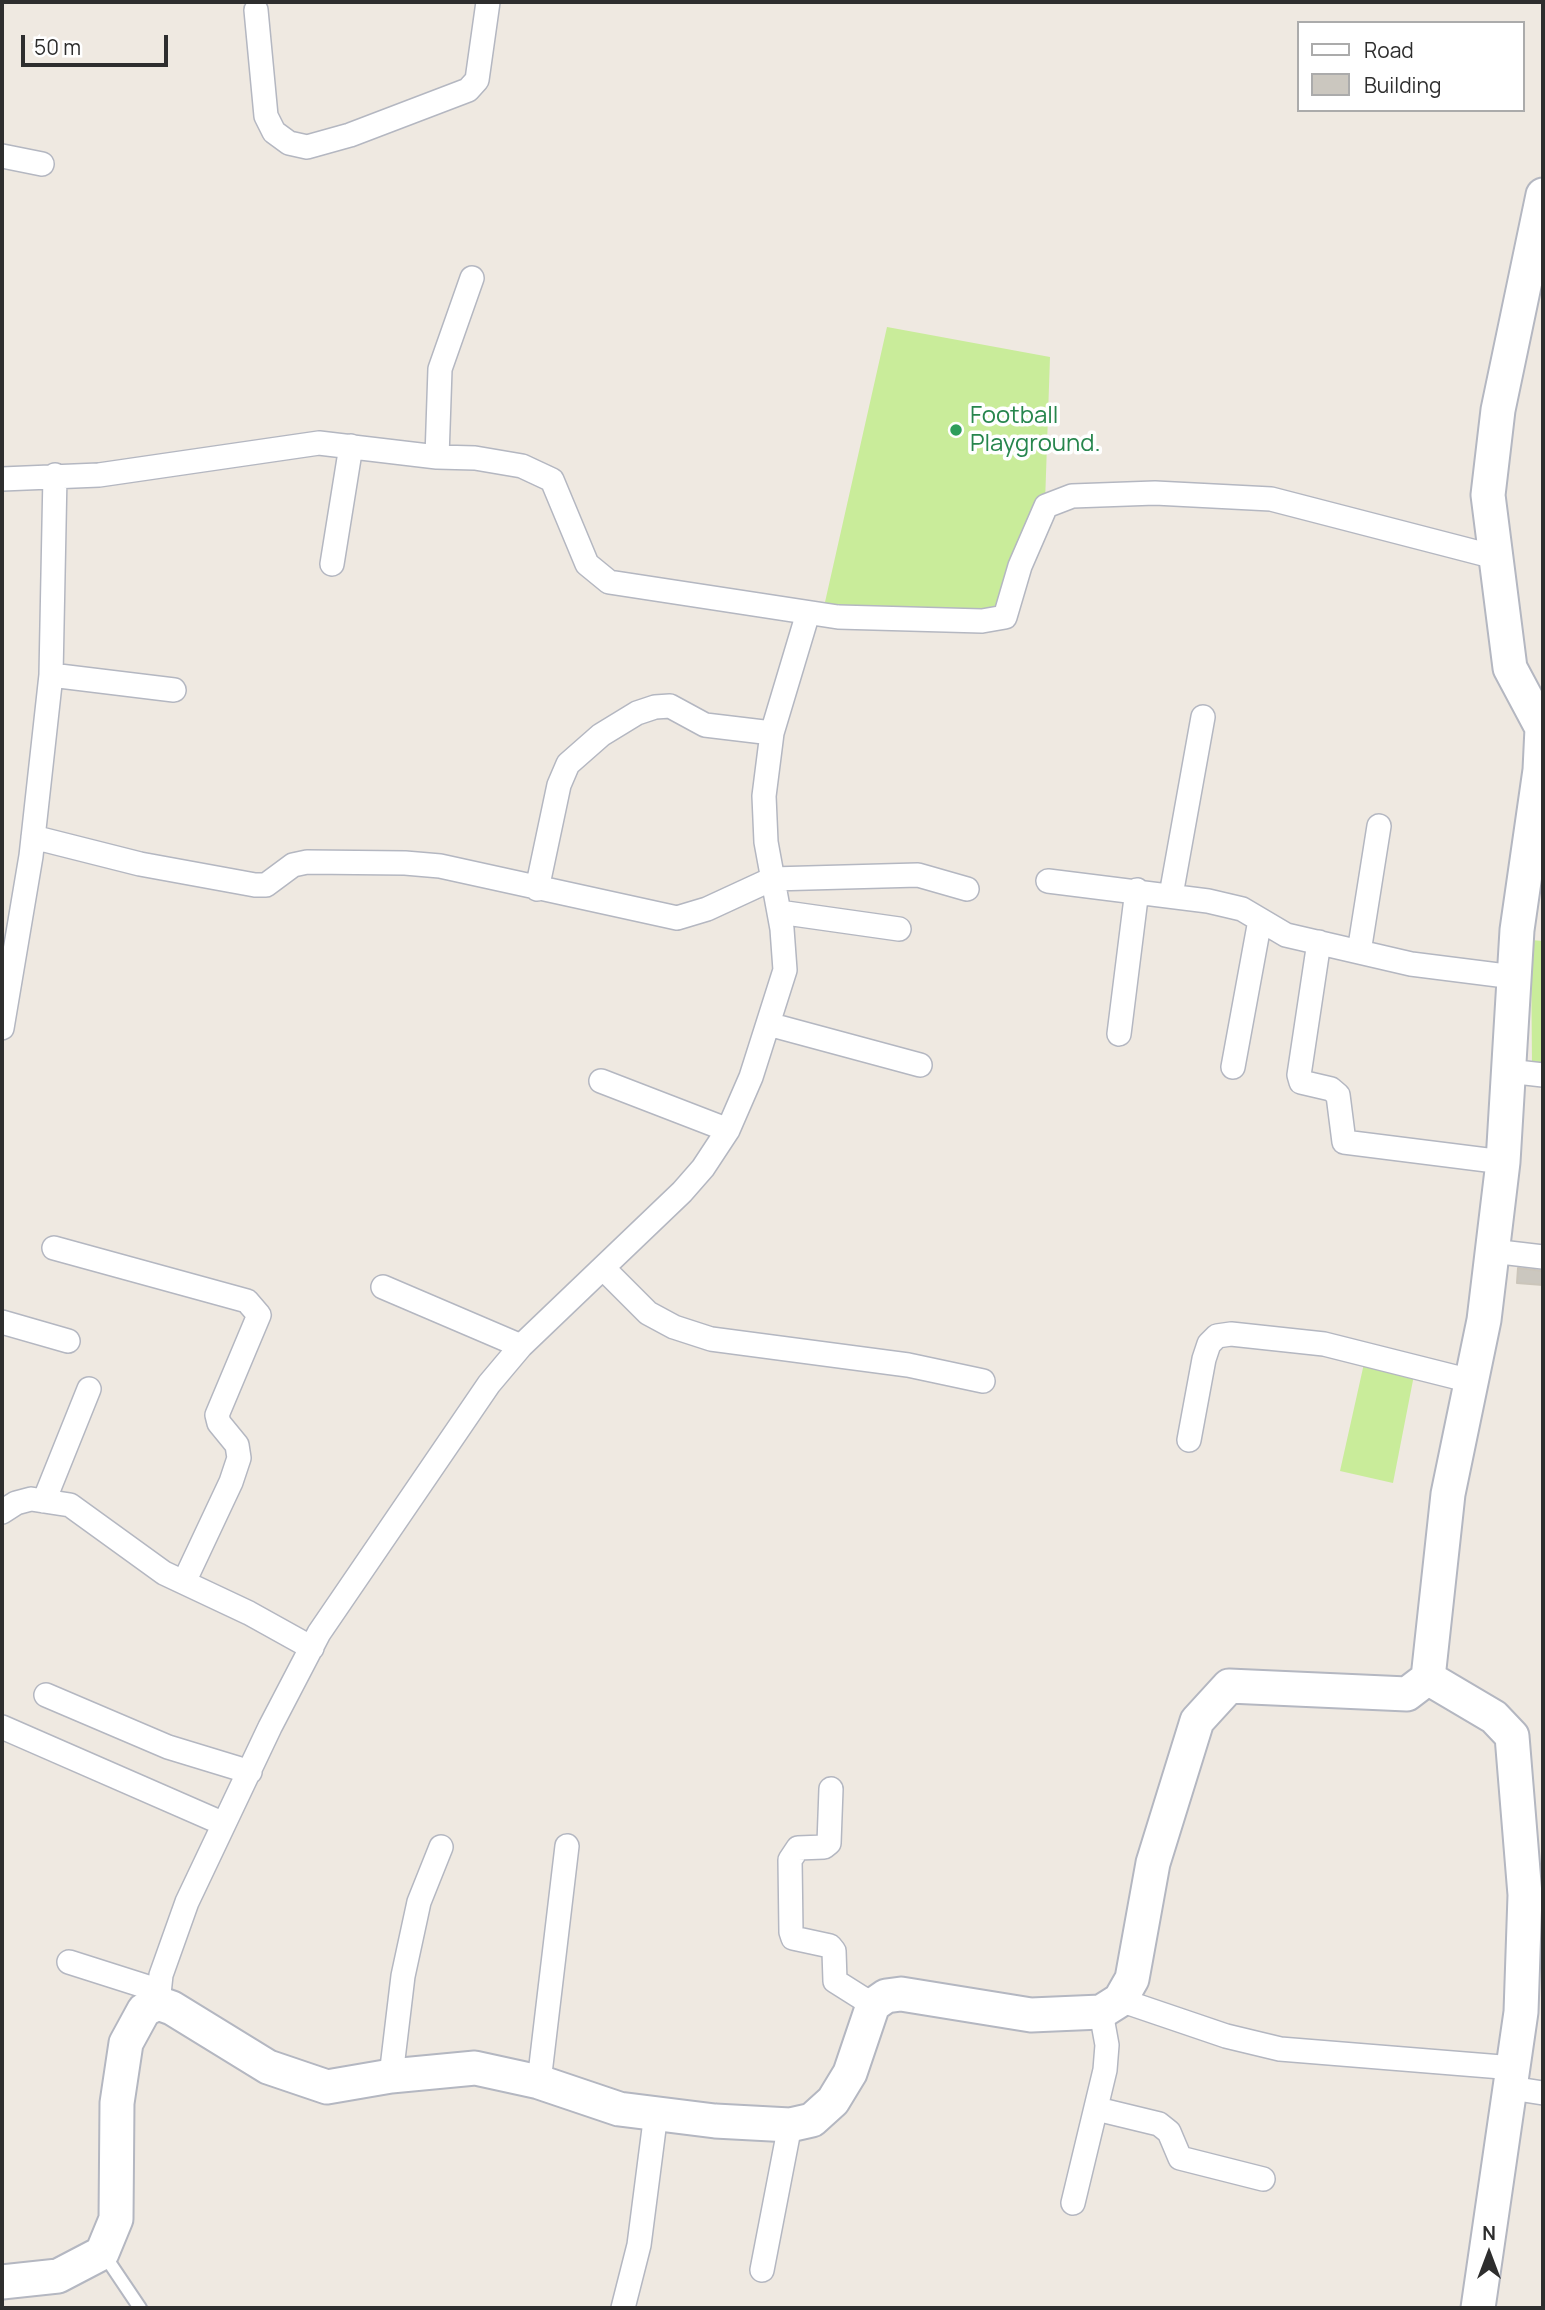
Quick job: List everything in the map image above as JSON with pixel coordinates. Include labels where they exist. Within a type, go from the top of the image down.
[{"type":"street","points":[[256,10],[265,116],[274,132],[289,143],[307,147],[350,135],[468,90],[477,80],[488,2]]},
{"type":"street","points":[[2,156],[41,164]]},
{"type":"street","points":[[1073,2203],[1097,2109],[1111,2006],[1132,1979],[1153,1863],[1197,1721],[1229,1686],[1407,1694],[1428,1678],[1448,1494],[1484,1320],[1503,1162],[1517,930],[1540,770],[1542,728],[1535,702],[1510,668],[1488,495],[1498,410],[1530,245],[1543,195]]},
{"type":"street","points":[[437,457],[440,369],[472,278]]},
{"type":"street","points":[[2,479],[99,475],[318,443],[437,457],[475,458],[522,466],[552,480],[587,564],[609,582],[838,617],[982,621],[1005,617],[1020,566],[1046,506],[1072,496],[1155,493],[1271,499],[1494,558]]},
{"type":"street","points":[[332,564],[351,446]]},
{"type":"street","points":[[2,1028],[33,837],[51,675],[55,475]]},
{"type":"street","points":[[2,2282],[58,2276],[102,2253],[116,2219],[117,2104],[126,2043],[144,2010],[157,1996],[187,1902],[270,1727],[312,1648],[389,1527],[489,1384],[520,1346],[682,1192],[703,1168],[728,1130],[751,1077],[785,970],[779,912],[766,842],[764,796],[772,733],[808,613]]},
{"type":"street","points":[[51,675],[174,690]]},
{"type":"street","points":[[537,890],[559,785],[568,764],[601,735],[638,713],[670,706],[705,725],[772,733]]},
{"type":"street","points":[[1171,895],[1203,717]]},
{"type":"street","points":[[1359,951],[1379,827]]},
{"type":"street","points":[[33,837],[140,864],[255,885],[265,885],[293,865],[307,862],[440,866],[537,890],[677,918],[706,909],[772,879],[918,875],[967,889]]},
{"type":"street","points":[[1048,881],[1137,890],[1242,909],[1286,935],[1411,964],[1514,976]]},
{"type":"street","points":[[1119,1034],[1137,890]]},
{"type":"street","points":[[779,912],[899,929]]},
{"type":"street","points":[[1233,1067],[1260,920]]},
{"type":"street","points":[[1319,942],[1299,1075],[1301,1082],[1331,1089],[1338,1095],[1344,1142],[1503,1162]]},
{"type":"street","points":[[768,1024],[920,1065]]},
{"type":"street","points":[[1508,1071],[1543,1075]]},
{"type":"street","points":[[601,1081],[728,1130]]},
{"type":"street","points":[[54,1248],[247,1301],[259,1315],[217,1415],[219,1423],[237,1445],[239,1458],[232,1482],[184,1582]]},
{"type":"street","points":[[1492,1251],[1543,1257]]},
{"type":"street","points":[[603,1268],[648,1313],[674,1327],[711,1339],[908,1365],[983,1381]]},
{"type":"street","points":[[383,1287],[520,1346]]},
{"type":"street","points":[[2,1322],[68,1341]]},
{"type":"street","points":[[1189,1440],[1204,1359],[1209,1344],[1217,1336],[1231,1334],[1324,1344],[1471,1381]]},
{"type":"street","points":[[44,1500],[89,1389]]},
{"type":"street","points":[[2,1512],[16,1503],[44,1500],[70,1505],[164,1573],[312,1648]]},
{"type":"street","points":[[1428,1678],[1494,1717],[1512,1736],[1531,1826],[1525,1895],[1521,2012],[1478,2308]]},
{"type":"street","points":[[46,1695],[168,1747],[250,1772]]},
{"type":"street","points":[[2,1727],[224,1824]]},
{"type":"street","points":[[831,1789],[829,1843],[824,1847],[797,1848],[790,1860],[791,1932],[793,1938],[830,1945],[834,1951],[835,1981],[873,2005]]},
{"type":"street","points":[[539,2082],[567,1846]]},
{"type":"street","points":[[391,2076],[403,1976],[419,1902],[441,1847]]},
{"type":"street","points":[[69,1962],[157,1996],[268,2067],[327,2087],[391,2076],[475,2068],[539,2082],[618,2109],[790,2125],[812,2120],[833,2101],[850,2073],[873,2005],[886,1996],[901,1994],[1031,2015],[1111,2006],[1280,2049],[1512,2078],[1543,2093]]},
{"type":"street","points":[[1097,2109],[1159,2124],[1169,2132],[1180,2158],[1263,2179]]},
{"type":"street","points":[[623,2308],[639,2245],[656,2113]]},
{"type":"street","points":[[762,2270],[790,2125]]},
{"type":"lane","points":[[102,2253],[140,2308]]},
{"type":"green space","name":"Football Playground.","points":[[887,327],[1050,357],[1045,503],[1005,617],[823,611]]},
{"type":"green space","points":[[1531,940],[1543,941],[1543,1066],[1532,1066]]},
{"type":"green space","points":[[1365,1359],[1415,1370],[1393,1483],[1340,1471]]},
{"type":"building","points":[[1518,1268],[1543,1271],[1543,1285],[1517,1283]]},
{"type":"place","name":"Football Playground.","points":[[956,430]]}]
